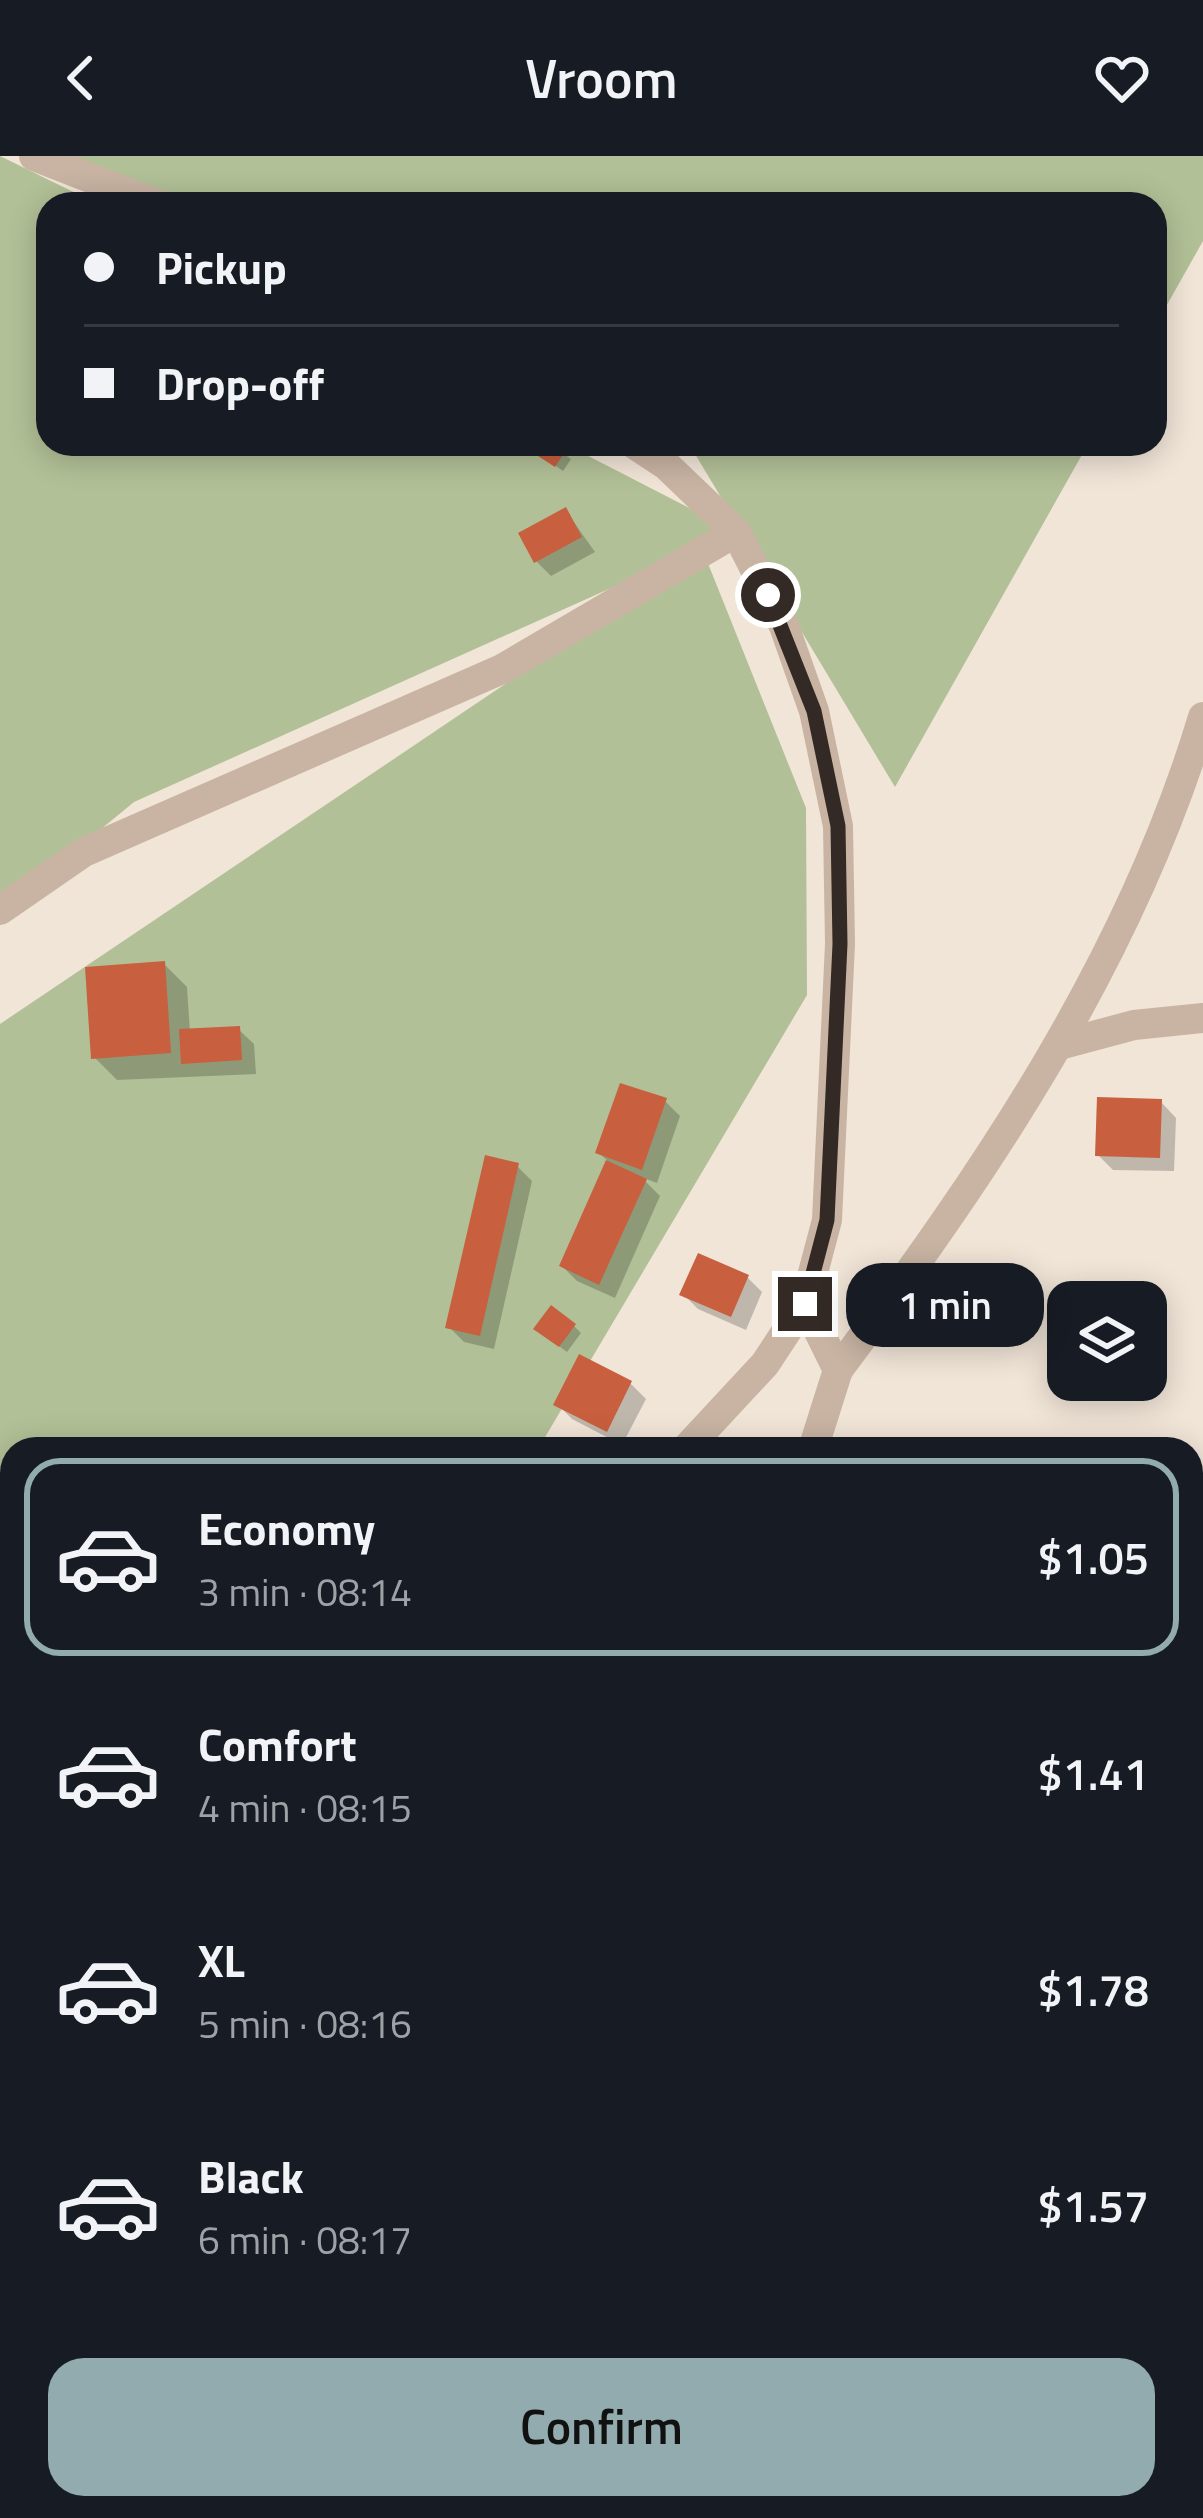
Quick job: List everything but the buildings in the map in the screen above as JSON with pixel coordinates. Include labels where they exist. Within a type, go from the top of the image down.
[{"type":"street","points":[[34,156],[127,192]]},
{"type":"street","points":[[652,456],[736,532],[784,626],[814,711],[838,826],[840,944],[827,1220],[805,1304],[765,1364],[697,1437]]},
{"type":"street","points":[[0,910],[84,852],[502,669],[736,532]]},
{"type":"street","points":[[817,1437],[838,1370],[936,1239],[1063,1044],[1174,813],[1203,717]]},
{"type":"street","points":[[1063,1044],[1134,1024],[1203,1018]]},
{"type":"street","points":[[805,1304],[838,1370]]},
{"type":"green space","points":[[0,156],[74,192],[36,192],[36,456],[588,456],[736,532],[134,802],[0,912]]},
{"type":"green space","points":[[66,156],[1203,156],[1203,241],[1167,305],[1167,192],[152,192]]},
{"type":"green space","points":[[696,456],[1081,456],[895,787]]},
{"type":"green space","points":[[703,551],[806,808],[807,995],[545,1437],[0,1437],[0,1024]]},
{"type":"route","points":[[768,595],[814,711],[838,826],[840,944],[827,1220],[805,1304]]}]
